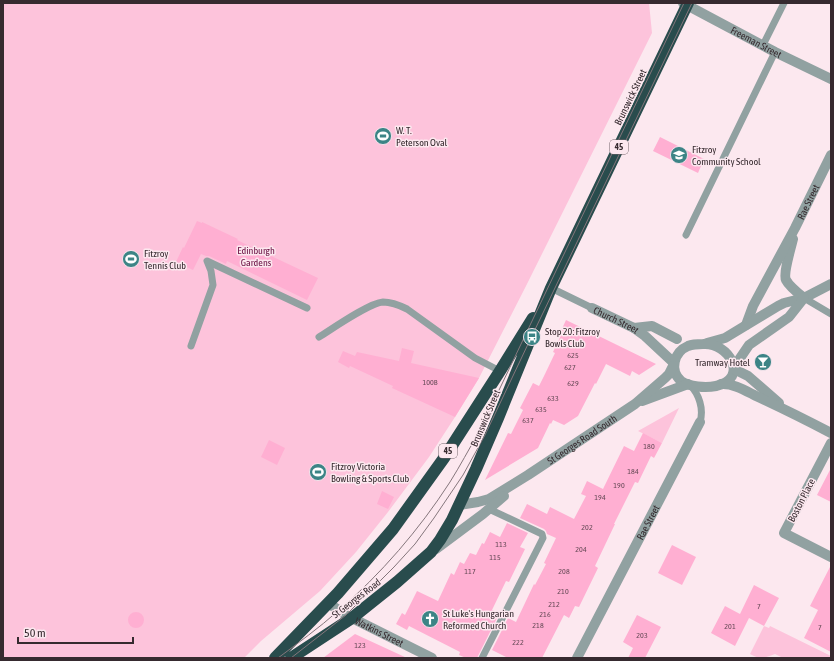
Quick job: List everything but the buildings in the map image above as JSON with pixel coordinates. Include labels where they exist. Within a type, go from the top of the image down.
[{"type":"highway","name":"Brunswick Street","points":[[431,552],[440,540],[459,505],[498,418],[551,288],[686,4]]},
{"type":"highway","name":"Brunswick Street","points":[[392,529],[444,458],[551,288]]},
{"type":"highway","name":"St Georges Road","points":[[275,658],[338,593],[392,529]]},
{"type":"highway","name":"St Georges Road","points":[[291,658],[352,618],[397,582],[431,552]]},
{"type":"street","name":"Freeman Street","points":[[686,4],[775,52],[831,79]]},
{"type":"street","name":"Rae Street","points":[[746,325],[753,306],[795,228],[831,155]]},
{"type":"street","name":"Rae Street","points":[[795,228],[786,272],[786,279],[788,283],[804,298]]},
{"type":"street","points":[[703,344],[723,339],[778,306],[804,298],[831,284]]},
{"type":"street","points":[[788,411],[750,377],[734,368],[731,360],[722,350],[711,344],[693,345],[684,348],[678,354],[673,364],[678,378],[682,382],[689,385],[698,387],[712,387],[727,382],[734,368],[749,345],[789,317],[804,298]]},
{"type":"street","name":"Church Street","points":[[592,308],[634,328],[673,364]]},
{"type":"street","points":[[634,328],[652,326],[677,339]]},
{"type":"street","name":"St Georges Road South","points":[[459,505],[489,499],[528,475],[635,404],[669,374],[673,364]]},
{"type":"street","points":[[721,384],[738,388],[831,433]]},
{"type":"street","name":"St Georges Road South","points":[[635,404],[689,385]]},
{"type":"street","name":"Rae Street","points":[[577,658],[700,422]]},
{"type":"street","name":"Boston Place","points":[[831,443],[784,533],[831,557]]},
{"type":"street","name":"St Georges Road South","points":[[431,552],[489,509],[528,475]]},
{"type":"street","name":"Watkins Street","points":[[328,603],[352,618],[432,658]]},
{"type":"lane","points":[[763,45],[784,3]]},
{"type":"lane","points":[[686,235],[775,52]]},
{"type":"lane","points":[[191,346],[212,285],[211,271],[207,261],[307,308]]},
{"type":"lane","name":"Church Street","points":[[551,288],[592,308]]},
{"type":"lane","points":[[804,298],[831,314]]},
{"type":"lane","points":[[319,337],[370,306],[382,302],[395,304],[407,309],[475,358],[500,371]]},
{"type":"lane","name":"Rae Street","points":[[689,385],[699,399],[702,417],[700,422]]},
{"type":"lane","points":[[482,658],[543,538],[542,534],[489,509]]},
{"type":"green space","name":"Edinburgh Gardens","points":[[3,3],[649,3],[652,33],[479,378],[455,417],[429,457],[356,552],[320,591],[261,641],[244,658],[3,658]]},
{"type":"green space","points":[[679,408],[662,443],[638,431]]},
{"type":"green space","points":[[764,626],[769,628],[770,626],[831,656],[831,658],[783,658],[775,654],[762,658],[754,656],[750,654]]},
{"type":"tram line","points":[[278,658],[331,617],[354,597],[384,567],[412,534],[450,482],[479,432],[684,3]]},
{"type":"tram line","points":[[291,658],[346,615],[394,567],[415,544],[463,475],[485,435],[692,3]]},
{"type":"place","name":"W. T. Peterson Oval","points":[[383,136]]},
{"type":"place","name":"Fitzroy Community School","points":[[679,155]]},
{"type":"place","name":"Fitzroy Tennis Club","points":[[131,259]]},
{"type":"place","name":"Stop 20: Fitzroy Bowls Club","points":[[532,337]]},
{"type":"place","name":"Tramway Hotel","points":[[763,362]]},
{"type":"place","name":"Fitzroy Victoria Bowling & Sports Club","points":[[318,472]]},
{"type":"place","name":"St Luke's Hungarian Reformed Church","points":[[430,619]]}]
